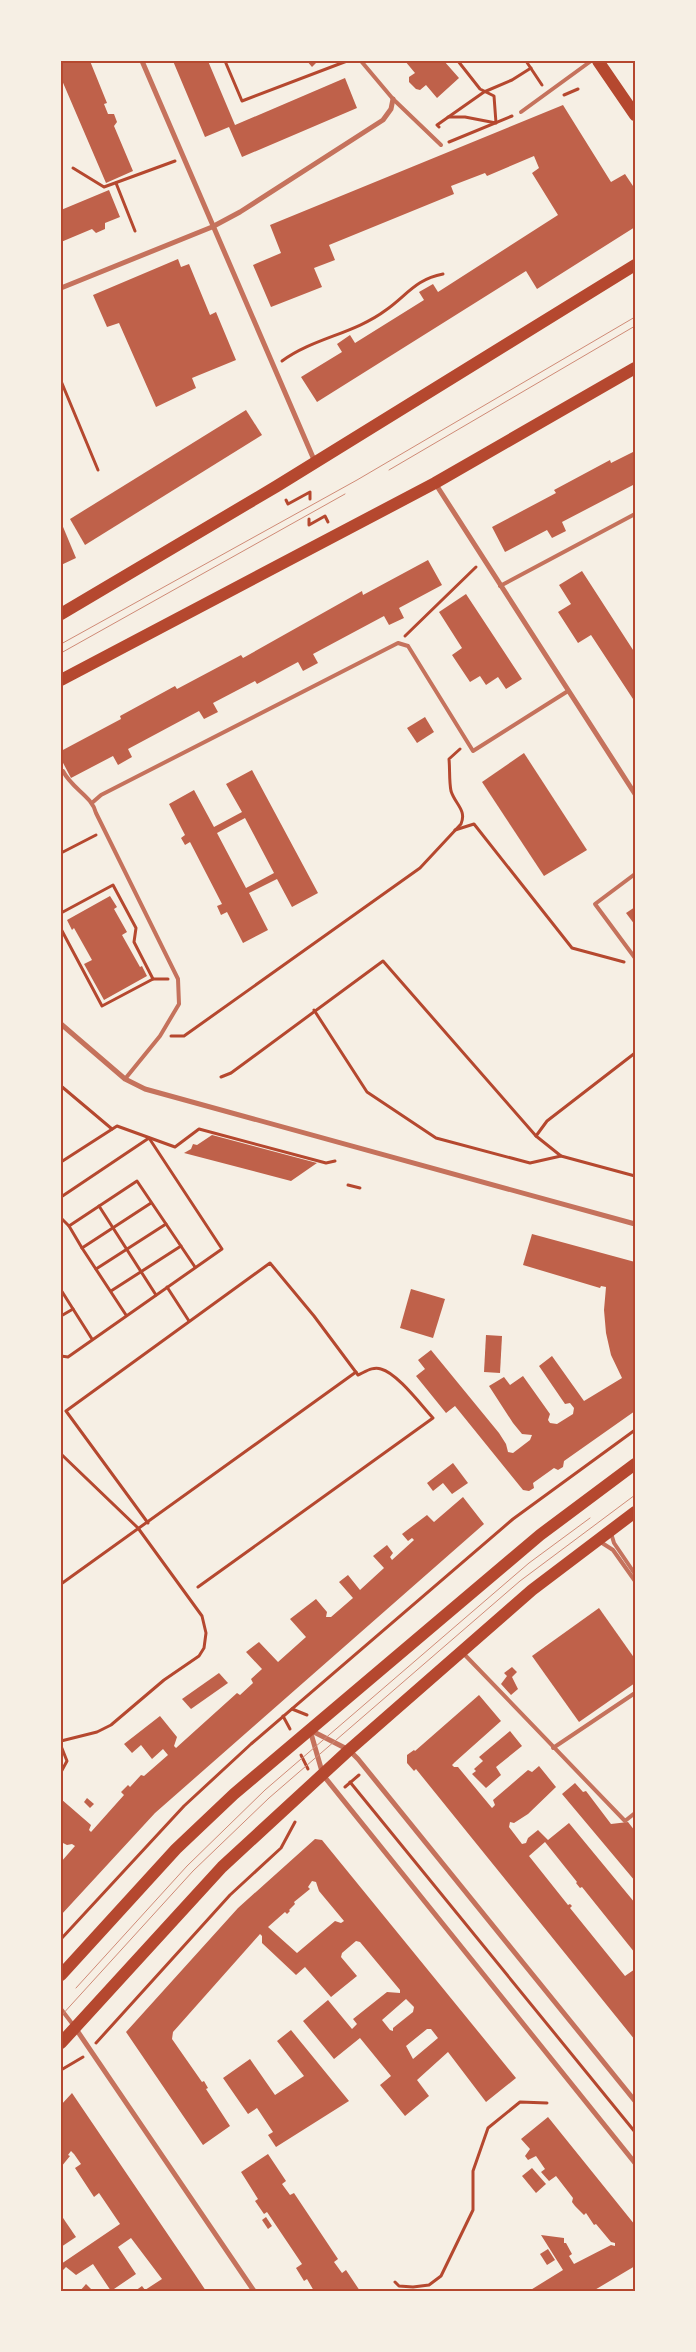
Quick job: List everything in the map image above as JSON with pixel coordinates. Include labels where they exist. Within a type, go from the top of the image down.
[{"type":"main road","points":[[598,61],[635,115]]},
{"type":"main road","points":[[61,614],[315,462],[635,265]]},
{"type":"main road","points":[[61,680],[435,483],[635,368]]},
{"type":"main road","points":[[61,1975],[176,1849],[234,1794],[540,1535],[635,1464]]},
{"type":"main road","points":[[61,2043],[217,1873],[349,1750],[532,1590],[635,1512]]},
{"type":"street","points":[[142,61],[182,158],[315,462]]},
{"type":"street","points":[[61,288],[212,227],[240,212],[383,120],[391,109],[393,98]]},
{"type":"street","points":[[435,483],[635,794]]},
{"type":"street","points":[[61,1024],[125,1079],[160,1094],[635,1224]]},
{"type":"street","points":[[310,1730],[349,1750],[635,2102]]},
{"type":"street","points":[[310,1730],[323,1776],[635,2162]]},
{"type":"street","points":[[75,2028],[254,2291]]},
{"type":"lane","points":[[361,61],[393,98],[441,146]]},
{"type":"lane","points":[[522,112],[591,61]]},
{"type":"lane","points":[[500,586],[635,514]]},
{"type":"lane","points":[[94,802],[101,795],[398,643],[408,646],[473,750],[568,691]]},
{"type":"lane","points":[[63,771],[69,782],[94,802],[96,813],[112,847],[178,980],[180,1004],[160,1036],[125,1079]]},
{"type":"lane","points":[[635,874],[595,904],[635,958]]},
{"type":"lane","points":[[610,1530],[614,1543],[635,1574]]},
{"type":"lane","points":[[597,1540],[613,1550],[635,1581]]},
{"type":"lane","points":[[462,1651],[474,1667],[625,1821],[635,1813]]},
{"type":"lane","points":[[553,1748],[635,1693]]},
{"type":"lane","points":[[61,2009],[75,2028]]},
{"type":"path","points":[[226,61],[242,101],[347,61]]},
{"type":"path","points":[[458,61],[484,92],[494,96],[496,123]]},
{"type":"path","points":[[526,61],[547,93]]},
{"type":"path","points":[[438,125],[484,92],[512,80],[531,68]]},
{"type":"path","points":[[441,146],[522,112]]},
{"type":"path","points":[[448,117],[465,117],[496,123]]},
{"type":"path","points":[[73,168],[104,187],[182,158]]},
{"type":"path","points":[[116,183],[135,230]]},
{"type":"path","points":[[274,368],[296,351],[362,325],[386,310],[412,286],[433,276],[443,274]]},
{"type":"path","points":[[61,381],[98,470]]},
{"type":"path","points":[[286,500],[288,504],[310,492],[310,498]]},
{"type":"path","points":[[310,519],[309,525],[325,516],[328,522]]},
{"type":"path","points":[[398,643],[484,560]]},
{"type":"path","points":[[184,1036],[420,868],[452,831],[461,824],[464,818],[461,808],[452,793],[449,759],[468,743]]},
{"type":"path","points":[[452,831],[474,824],[572,948],[626,962]]},
{"type":"path","points":[[61,853],[105,831]]},
{"type":"path","points":[[61,913],[113,885],[136,928],[134,942],[154,979],[102,1006],[61,929]]},
{"type":"path","points":[[221,1077],[231,1073],[382,961],[536,1136],[561,1156],[635,1176]]},
{"type":"path","points":[[314,1010],[367,1092],[436,1138],[530,1163],[561,1156]]},
{"type":"path","points":[[536,1136],[547,1121],[635,1054]]},
{"type":"path","points":[[61,1086],[112,1129]]},
{"type":"path","points":[[61,1162],[117,1126],[175,1147],[200,1129],[326,1163],[335,1161]]},
{"type":"path","points":[[61,1197],[149,1138]]},
{"type":"path","points":[[61,1356],[68,1357],[222,1249],[149,1138]]},
{"type":"path","points":[[69,1226],[136,1181],[195,1267]]},
{"type":"path","points":[[348,1185],[360,1188]]},
{"type":"path","points":[[82,1248],[151,1203]]},
{"type":"path","points":[[99,1206],[156,1295]]},
{"type":"path","points":[[61,1218],[69,1226],[126,1315]]},
{"type":"path","points":[[96,1269],[166,1224]]},
{"type":"path","points":[[110,1291],[180,1246]]},
{"type":"path","points":[[148,1523],[66,1411],[270,1263],[314,1316],[358,1375],[371,1369],[380,1368],[391,1375],[433,1418],[198,1587]]},
{"type":"path","points":[[167,1287],[189,1321]]},
{"type":"path","points":[[61,1290],[92,1339]]},
{"type":"path","points":[[61,1316],[73,1309]]},
{"type":"path","points":[[61,1584],[356,1372]]},
{"type":"path","points":[[61,1939],[184,1806],[284,1716],[513,1519],[635,1430]]},
{"type":"path","points":[[61,1454],[138,1528],[206,1624],[204,1648],[192,1662],[164,1680],[111,1725],[97,1732],[61,1741]]},
{"type":"path","points":[[292,1709],[308,1716]]},
{"type":"path","points":[[284,1716],[292,1732]]},
{"type":"path","points":[[61,1746],[68,1761],[61,1772]]},
{"type":"path","points":[[342,1790],[359,1774]]},
{"type":"path","points":[[350,1782],[635,2132]]},
{"type":"path","points":[[96,2043],[230,1895],[281,1848],[298,1817]]},
{"type":"path","points":[[61,2070],[76,2063],[85,2055]]},
{"type":"path","points":[[396,2282],[399,2286],[429,2285],[441,2276],[472,2210],[474,2171],[488,2128],[520,2102],[547,2103]]},
{"type":"building","points":[[61,61],[90,61],[107,103],[104,104],[108,114],[114,114],[117,122],[114,126],[133,171],[106,183],[61,78]]},
{"type":"building","points":[[173,61],[208,61],[235,125],[345,78],[357,108],[242,157],[229,127],[205,137]]},
{"type":"building","points":[[307,61],[318,61],[312,67]]},
{"type":"building","points":[[405,61],[444,61],[459,78],[437,98],[426,85],[420,90],[416,89],[409,82],[409,77],[415,73]]},
{"type":"building","points":[[563,105],[611,182],[625,174],[635,189],[635,227],[537,289],[526,271],[317,402],[301,377],[342,352],[337,344],[350,335],[355,343],[424,300],[419,292],[433,284],[438,292],[558,215],[532,173],[539,168],[534,156],[487,176],[485,173],[451,186],[454,194],[329,245],[335,260],[314,268],[322,287],[271,307],[253,265],[281,253],[270,225]]},
{"type":"building","points":[[109,190],[120,217],[105,223],[105,229],[96,233],[92,229],[61,242],[61,210]]},
{"type":"building","points":[[178,259],[181,267],[189,264],[210,315],[216,312],[236,360],[192,378],[196,388],[156,407],[119,323],[107,327],[93,295]]},
{"type":"building","points":[[246,410],[262,435],[85,545],[70,519]]},
{"type":"building","points":[[635,451],[635,488],[633,485],[562,522],[566,531],[552,538],[547,530],[505,552],[492,527],[556,493],[554,490],[610,460],[611,463]]},
{"type":"building","points":[[61,522],[76,558],[61,565]]},
{"type":"building","points":[[428,560],[442,585],[399,608],[404,618],[389,625],[384,616],[313,654],[318,663],[303,671],[298,662],[257,684],[255,681],[213,703],[218,712],[204,719],[199,711],[128,749],[132,757],[118,765],[113,756],[71,778],[61,759],[61,751],[121,719],[120,716],[175,686],[177,689],[241,655],[243,658],[362,591],[363,595]]},
{"type":"building","points":[[582,571],[635,653],[635,702],[591,635],[578,643],[558,612],[571,604],[559,585]]},
{"type":"building","points":[[466,594],[522,679],[506,689],[498,677],[486,685],[480,676],[470,682],[452,655],[462,648],[439,612]]},
{"type":"building","points":[[425,717],[434,732],[417,743],[407,728]]},
{"type":"building","points":[[524,753],[587,850],[544,876],[482,782]]},
{"type":"building","points":[[252,770],[318,893],[292,907],[277,879],[249,893],[268,930],[243,943],[227,912],[221,915],[217,906],[222,904],[190,842],[185,845],[181,838],[185,835],[169,804],[194,790],[214,827],[242,812],[226,784]],"holes":[[[245,818],[274,873],[246,888],[217,833]]]},
{"type":"building","points":[[110,896],[117,907],[114,909],[127,932],[122,935],[147,976],[104,1000],[84,964],[92,960],[74,928],[72,930],[67,920]]},
{"type":"building","points":[[635,907],[635,925],[626,913]]},
{"type":"building","points":[[212,1135],[317,1163],[291,1181],[184,1153],[191,1149],[193,1144],[197,1145]]},
{"type":"building","points":[[532,1234],[635,1262],[635,1411],[564,1461],[563,1467],[558,1470],[554,1468],[533,1483],[534,1488],[529,1491],[523,1490],[455,1406],[446,1413],[416,1376],[425,1369],[418,1360],[431,1350],[499,1433],[506,1444],[508,1452],[513,1453],[530,1440],[532,1435],[522,1434],[489,1386],[504,1377],[510,1385],[523,1376],[550,1414],[548,1420],[550,1423],[557,1424],[573,1414],[574,1408],[570,1403],[565,1404],[539,1366],[552,1356],[584,1401],[622,1378],[611,1355],[606,1333],[604,1310],[606,1287],[601,1286],[600,1288],[523,1265]]},
{"type":"building","points":[[411,1289],[445,1299],[433,1338],[400,1328]]},
{"type":"building","points":[[486,1335],[502,1336],[500,1373],[484,1372]]},
{"type":"building","points":[[453,1463],[468,1483],[452,1494],[443,1483],[433,1491],[427,1483]]},
{"type":"building","points":[[463,1497],[484,1524],[155,1813],[61,1915],[61,1862],[75,1846],[61,1842],[61,1799],[91,1825],[89,1830],[91,1832],[124,1795],[121,1792],[128,1785],[130,1787],[141,1775],[144,1776],[168,1755],[163,1749],[152,1759],[141,1745],[132,1753],[124,1744],[160,1716],[177,1737],[174,1746],[176,1748],[237,1693],[240,1695],[253,1683],[251,1679],[262,1669],[246,1652],[259,1642],[278,1662],[306,1637],[290,1619],[316,1599],[327,1612],[326,1617],[331,1617],[353,1598],[339,1582],[348,1575],[360,1590],[384,1568],[373,1556],[387,1545],[393,1553],[390,1557],[392,1560],[414,1540],[412,1538],[408,1541],[402,1534],[427,1515],[434,1522]]},
{"type":"building","points":[[599,1608],[635,1659],[635,1683],[579,1722],[532,1656]]},
{"type":"building","points":[[512,1667],[517,1672],[512,1677],[518,1689],[511,1695],[501,1684],[507,1676],[504,1673]]},
{"type":"building","points":[[219,1673],[228,1683],[191,1709],[182,1699]]},
{"type":"building","points":[[479,1695],[501,1721],[452,1765],[458,1767],[492,1808],[495,1805],[493,1800],[528,1770],[532,1772],[539,1766],[556,1787],[528,1814],[514,1823],[510,1822],[509,1827],[522,1844],[526,1843],[528,1838],[538,1830],[548,1840],[569,1823],[635,1903],[635,1953],[582,1887],[580,1888],[545,1842],[529,1856],[568,1905],[572,1906],[570,1908],[625,1976],[635,1969],[635,2040],[416,1769],[414,1771],[407,1763],[407,1755],[415,1751]]},
{"type":"building","points":[[510,1731],[522,1746],[496,1767],[501,1775],[486,1788],[472,1774],[476,1771],[474,1769],[483,1761],[479,1757]]},
{"type":"building","points":[[575,1783],[583,1792],[586,1791],[611,1824],[628,1822],[635,1831],[635,1881],[562,1794]]},
{"type":"building","points":[[87,1798],[94,1804],[90,1808],[84,1802]]},
{"type":"building","points":[[315,1839],[322,1840],[516,2078],[486,2102],[448,2052],[417,2080],[429,2096],[405,2116],[380,2085],[391,2076],[360,2038],[334,2059],[303,2021],[328,2000],[352,2029],[357,2024],[353,2019],[387,1992],[400,1993],[400,1990],[360,1942],[356,1941],[342,1953],[341,1957],[357,1976],[331,1997],[305,1967],[296,1975],[262,1943],[262,1936],[260,1934],[173,2032],[172,2039],[202,2082],[204,2081],[208,2088],[206,2089],[230,2126],[203,2145],[126,2032],[238,1908]],"holes":[[[312,1881],[316,1882],[319,1891],[344,1921],[341,1923],[335,1921],[297,1953],[268,1927],[285,1912],[287,1914],[290,1911],[295,1904],[294,1902],[310,1889],[308,1887]],[[406,1999],[414,2007],[413,2012],[393,2028],[393,2031],[382,2020]],[[427,2029],[431,2029],[438,2038],[413,2059],[406,2046]]]},
{"type":"building","points":[[291,2030],[349,2101],[276,2147],[268,2135],[273,2132],[257,2108],[248,2114],[223,2078],[250,2059],[275,2095],[304,2076],[277,2041]]},
{"type":"building","points":[[72,2093],[206,2291],[135,2291],[142,2286],[145,2290],[162,2279],[131,2238],[118,2247],[136,2274],[114,2289],[115,2291],[111,2291],[93,2264],[76,2275],[66,2267],[61,2272],[61,2264],[120,2224],[99,2193],[94,2197],[75,2168],[81,2164],[71,2151],[68,2155],[70,2156],[61,2167],[61,2105]]},
{"type":"building","points":[[548,2117],[635,2225],[635,2266],[593,2291],[529,2291],[563,2270],[541,2235],[564,2238],[564,2243],[566,2243],[572,2254],[569,2256],[574,2264],[611,2245],[615,2246],[615,2243],[611,2242],[596,2224],[594,2225],[586,2213],[584,2215],[575,2206],[572,2202],[573,2198],[556,2176],[549,2181],[541,2172],[545,2169],[536,2156],[528,2160],[525,2156],[530,2149],[521,2139]]},
{"type":"building","points":[[268,2154],[286,2181],[282,2184],[290,2195],[294,2193],[338,2259],[334,2262],[342,2273],[346,2270],[360,2291],[321,2291],[320,2289],[314,2291],[307,2279],[304,2281],[296,2268],[302,2264],[267,2212],[264,2214],[255,2201],[258,2199],[241,2172]]},
{"type":"building","points":[[532,2168],[546,2184],[536,2193],[522,2176]]},
{"type":"building","points":[[61,2215],[76,2237],[61,2247]]},
{"type":"building","points":[[266,2217],[272,2226],[268,2229],[262,2220]]},
{"type":"building","points":[[548,2249],[555,2260],[547,2265],[540,2254]]},
{"type":"building","points":[[86,2284],[93,2291],[80,2291]]},
{"type":"tram line","points":[[61,644],[357,480],[635,317]]},
{"type":"tram line","points":[[389,470],[635,326]]},
{"type":"tram line","points":[[61,653],[345,494]]},
{"type":"tram line","points":[[61,2016],[193,1871],[269,1798],[520,1581],[635,1495]]},
{"type":"tram line","points":[[76,1988],[187,1866],[265,1790],[529,1563],[590,1518]]}]
